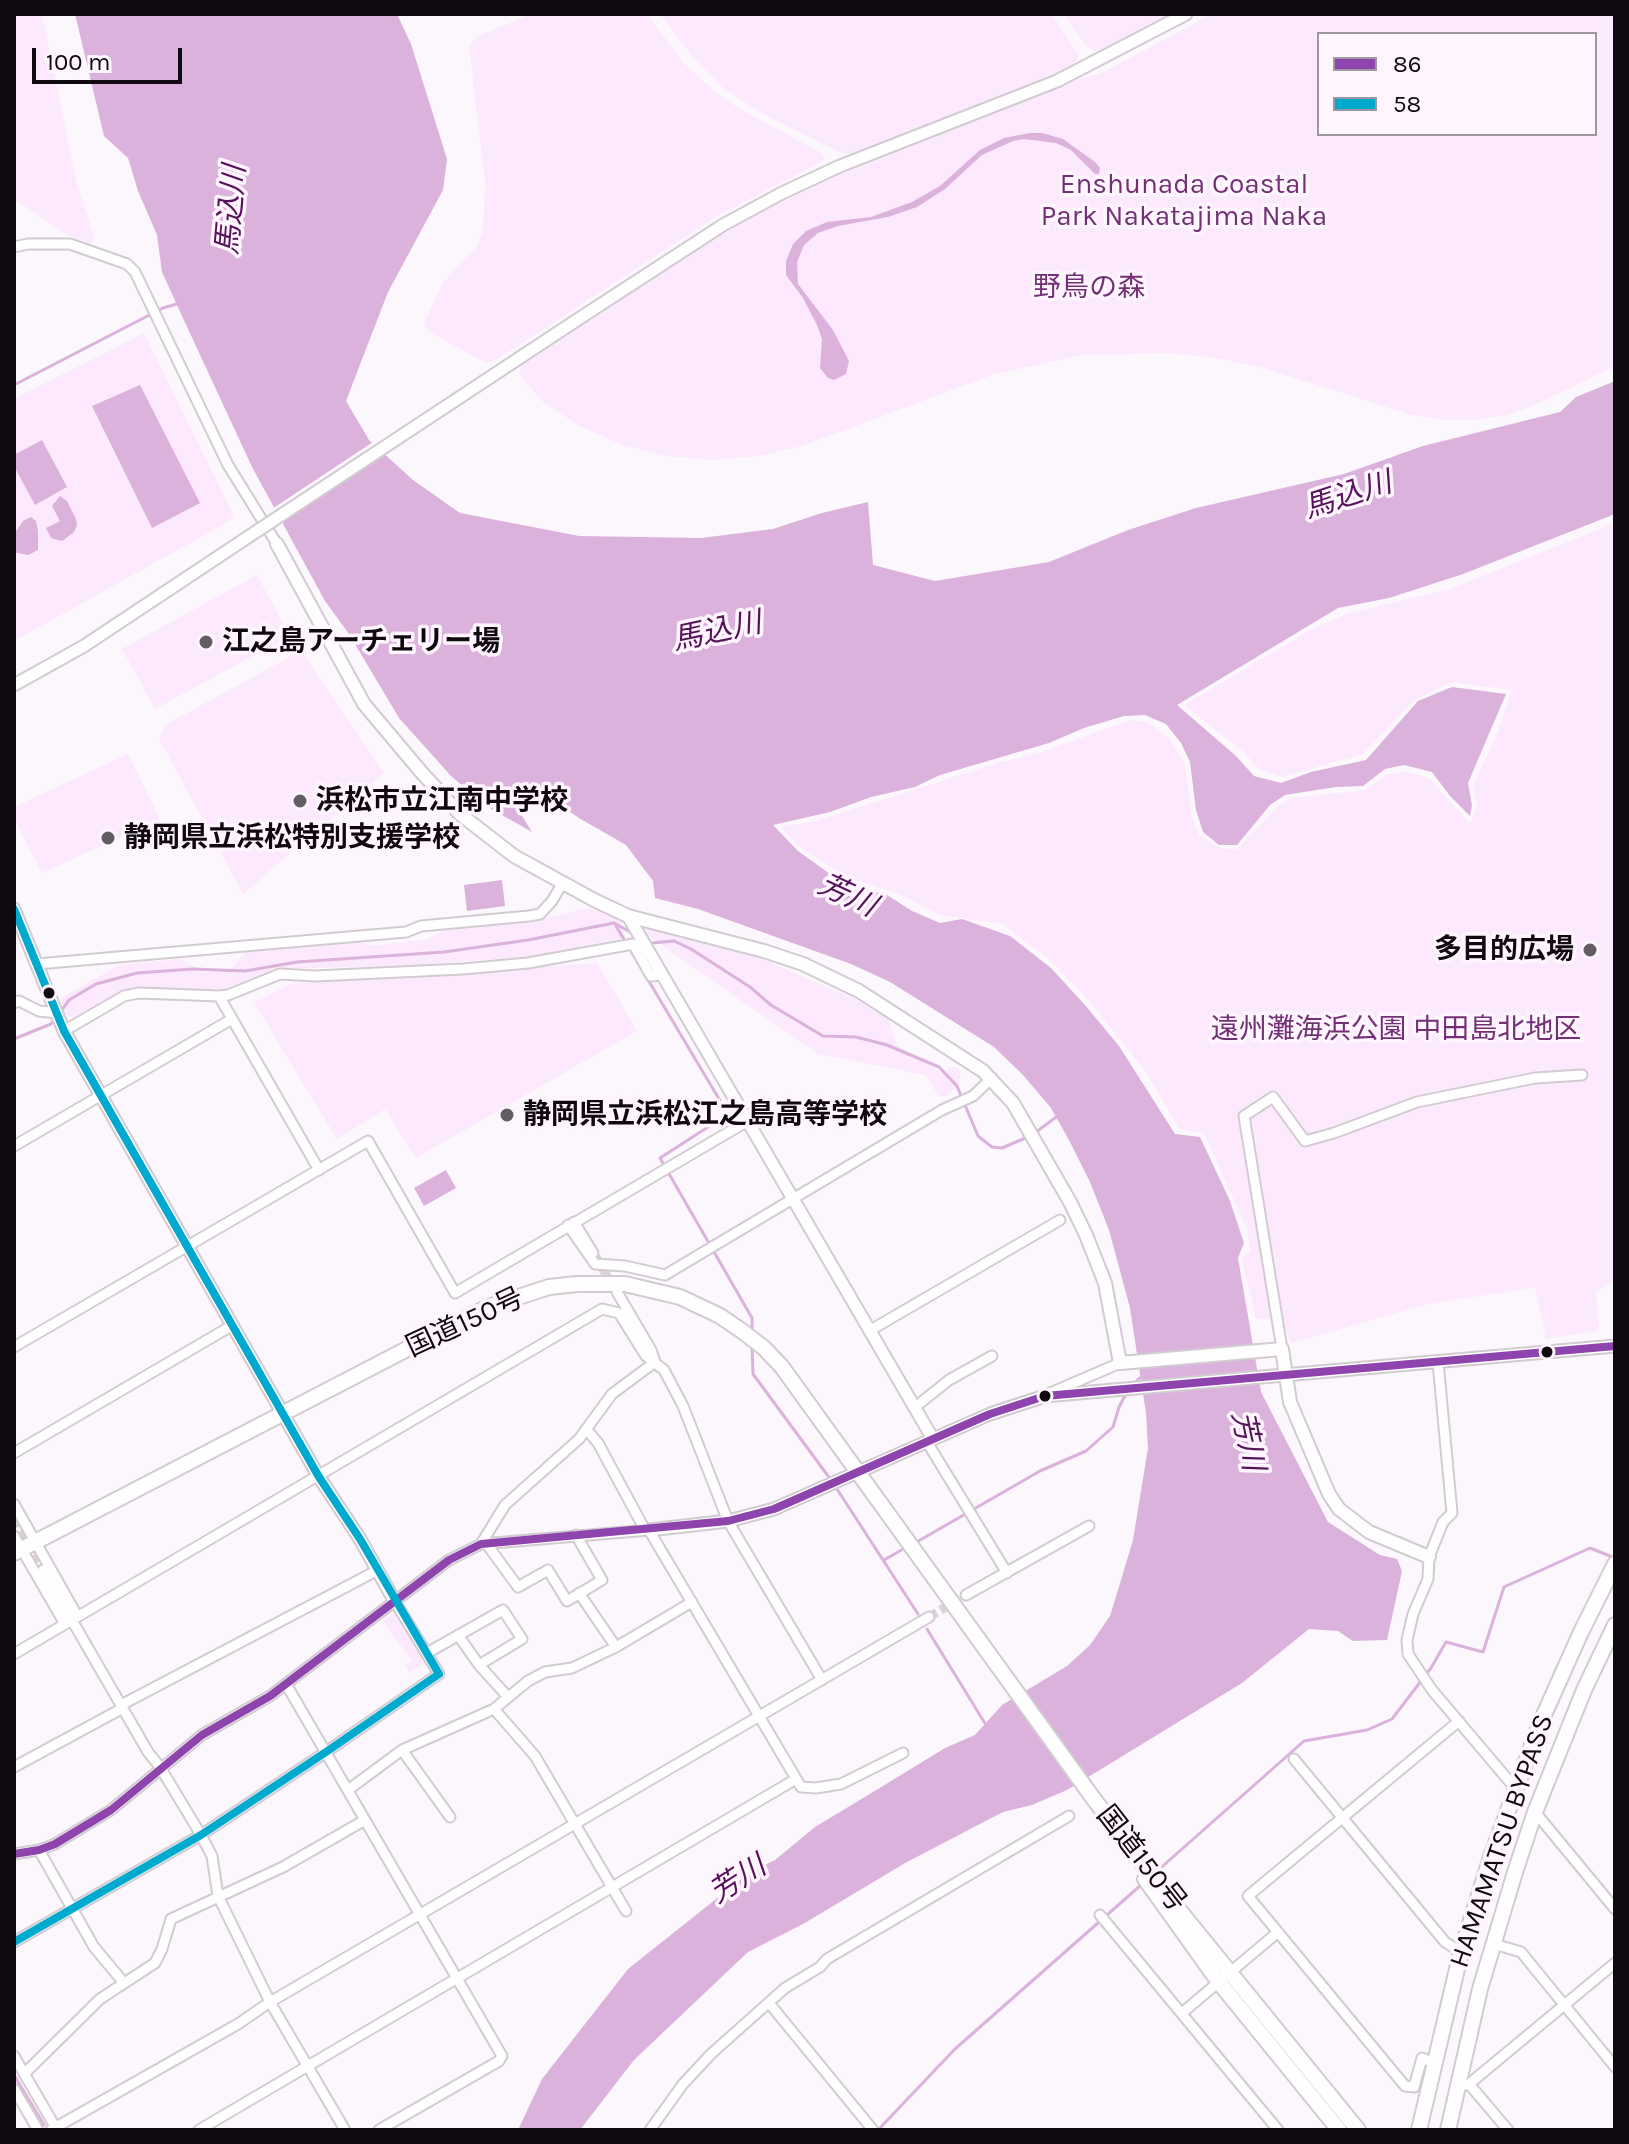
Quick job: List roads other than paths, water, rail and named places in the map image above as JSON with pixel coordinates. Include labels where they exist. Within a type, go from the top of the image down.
[{"type":"highway","name":"国道150号","points":[[17,1546],[36,1541],[488,1307],[549,1287],[625,1284],[680,1297],[720,1316],[764,1348],[782,1367],[1093,1798],[1339,2130]]},
{"type":"highway","name":"HAMAMATSU BYPASS","points":[[1419,2130],[1461,1952],[1515,1788],[1581,1632],[1613,1568]]},
{"type":"highway","name":"HAMAMATSU BYPASS","points":[[1448,2130],[1463,2086],[1494,1944],[1535,1812],[1584,1690],[1615,1625]]},
{"type":"highway","name":"国道150号","points":[[1224,1977],[1358,2130]]},
{"type":"main road","points":[[277,544],[364,704],[460,814],[514,856],[562,884],[628,916],[803,964],[886,1007],[968,1059],[992,1078],[1013,1103],[1086,1235],[1105,1283],[1120,1363],[1282,1349],[1283,1374],[1290,1402],[1329,1494],[1339,1509],[1369,1532],[1429,1557]]},
{"type":"street","points":[[14,685],[84,646],[713,231],[772,198],[840,166],[1057,81],[1186,14]]},
{"type":"street","points":[[14,247],[70,244],[127,264],[140,280],[228,465],[277,544]]},
{"type":"street","points":[[37,964],[406,932],[421,926],[529,916],[540,914],[562,884]]},
{"type":"street","points":[[14,909],[64,1031],[319,1477],[439,1674],[201,1835],[14,1942]]},
{"type":"street","points":[[628,916],[1007,1573]]},
{"type":"street","points":[[64,1031],[124,996],[139,993],[219,996],[280,974],[329,976],[463,969],[528,963],[633,944],[651,976],[662,975]]},
{"type":"street","points":[[14,991],[16,1002],[39,1011],[58,1013]]},
{"type":"street","points":[[219,996],[319,1170]]},
{"type":"street","points":[[14,1146],[232,1019]]},
{"type":"street","points":[[1282,1349],[1244,1116],[1273,1097],[1305,1141],[1417,1102],[1535,1078],[1582,1075]]},
{"type":"street","points":[[571,1223],[595,1264],[625,1266],[665,1275],[942,1110],[973,1096],[992,1078]]},
{"type":"street","points":[[14,1347],[368,1141],[455,1293],[746,1122]]},
{"type":"street","points":[[869,1331],[1060,1220]]},
{"type":"street","points":[[571,1223],[596,1257]]},
{"type":"street","points":[[617,1292],[655,1362]]},
{"type":"street","points":[[14,1654],[602,1309],[619,1313],[646,1356],[664,1370],[683,1406],[728,1521],[822,1680]]},
{"type":"street","points":[[14,1453],[233,1325]]},
{"type":"street","points":[[14,1854],[55,1844],[111,1810],[202,1735],[270,1696],[449,1560],[483,1544],[728,1521],[774,1509],[1017,1403],[1045,1396],[1615,1346]]},
{"type":"street","points":[[914,1408],[949,1380],[992,1356]]},
{"type":"street","points":[[483,1544],[505,1505],[579,1439],[612,1394],[655,1362]]},
{"type":"street","points":[[1438,1362],[1452,1513],[1443,1522],[1429,1557],[1428,1579],[1413,1614],[1407,1640],[1408,1654],[1428,1684],[1515,1788]]},
{"type":"street","points":[[1045,1396],[1120,1363]]},
{"type":"street","points":[[586,1429],[598,1443],[801,1787],[841,1784],[903,1753]]},
{"type":"street","points":[[14,1504],[75,1612],[72,1620]]},
{"type":"street","points":[[966,1595],[1089,1526]]},
{"type":"street","points":[[483,1544],[518,1587],[548,1570],[567,1601],[602,1580],[576,1535]]},
{"type":"street","points":[[17,1546],[62,1619],[72,1620]]},
{"type":"street","points":[[43,1570],[148,1752],[201,1835],[212,1856],[218,1896],[270,2002],[345,2130]]},
{"type":"street","points":[[14,1767],[378,1570]]},
{"type":"street","points":[[579,1593],[616,1647]]},
{"type":"street","points":[[348,1790],[402,1750],[494,1709],[528,1681],[545,1672],[572,1668],[616,1647],[692,1602]]},
{"type":"street","points":[[427,1653],[503,1610],[522,1639],[479,1665]]},
{"type":"street","points":[[14,2056],[55,2129],[929,1617]]},
{"type":"street","points":[[458,1635],[479,1665],[508,1697]]},
{"type":"street","points":[[286,1684],[502,2056],[499,2061],[379,2130]]},
{"type":"street","points":[[494,1709],[535,1756],[626,1911]]},
{"type":"street","points":[[1434,2063],[1422,2058],[1414,2087],[1405,2086],[1248,1896],[1459,1721]]},
{"type":"street","points":[[402,1750],[450,1817]]},
{"type":"street","points":[[1294,1759],[1445,1942],[1461,1952]]},
{"type":"street","points":[[199,2130],[796,1779]]},
{"type":"street","points":[[1535,1812],[1615,1909]]},
{"type":"street","points":[[650,2130],[683,2084],[724,2042],[785,1988],[820,1967],[827,1959],[1069,1816]]},
{"type":"street","points":[[24,2074],[100,1999],[155,1963],[171,1919],[283,1867],[365,1820]]},
{"type":"street","points":[[39,1850],[94,1947],[124,1983]]},
{"type":"street","points":[[1100,1915],[1278,2130]]},
{"type":"street","points":[[1182,2013],[1278,1932]]},
{"type":"street","points":[[1494,1944],[1521,1952],[1615,2067]]},
{"type":"street","points":[[1508,2130],[1463,2086],[1615,1963]]},
{"type":"street","points":[[769,2003],[872,2129]]},
{"type":"street","points":[[14,2089],[38,2130]]},
{"type":"water","points":[[75,14],[397,14],[411,44],[447,159],[443,190],[388,292],[346,401],[369,440],[413,480],[460,513],[579,536],[701,538],[773,529],[868,502],[873,565],[935,581],[1049,562],[1128,530],[1196,508],[1344,474],[1423,446],[1560,412],[1576,397],[1615,381],[1615,514],[1463,574],[1389,598],[1338,608],[1177,705],[1236,756],[1254,776],[1281,783],[1311,772],[1366,760],[1418,701],[1452,687],[1506,694],[1468,783],[1472,805],[1470,816],[1432,772],[1404,765],[1385,769],[1363,786],[1285,795],[1270,805],[1237,845],[1219,845],[1203,832],[1196,810],[1190,762],[1181,743],[1166,724],[1145,715],[1124,716],[1049,743],[940,775],[915,787],[773,825],[798,851],[830,874],[858,887],[887,895],[912,911],[940,923],[962,919],[1010,936],[1051,968],[1085,1005],[1119,1046],[1175,1134],[1200,1137],[1230,1201],[1244,1243],[1238,1258],[1261,1392],[1328,1522],[1380,1555],[1397,1559],[1402,1571],[1387,1640],[1353,1641],[1338,1631],[1309,1629],[1242,1683],[1067,1790],[1032,1805],[1003,1812],[748,1952],[634,2060],[580,2130],[518,2130],[542,2079],[628,1969],[750,1872],[775,1860],[815,1827],[945,1748],[975,1735],[1002,1705],[1067,1666],[1090,1645],[1110,1616],[1133,1540],[1148,1448],[1146,1413],[1130,1308],[1109,1230],[1070,1142],[1051,1108],[994,1047],[890,982],[851,964],[698,909],[655,898],[653,881],[626,845],[551,799],[521,785],[517,808],[532,832],[486,806],[451,776],[399,718],[349,634],[325,601],[252,467],[182,316],[162,272],[157,235],[128,158],[104,136]]},
{"type":"water","points":[[1030,133],[1063,139],[1095,162],[1100,168],[1099,174],[1095,174],[1071,150],[1056,143],[1024,139],[1013,141],[982,155],[945,189],[917,207],[888,217],[838,226],[818,233],[804,245],[797,262],[798,284],[833,330],[849,361],[846,374],[834,380],[828,378],[820,368],[822,339],[817,325],[786,275],[786,261],[793,244],[806,231],[827,222],[871,217],[912,202],[940,186],[980,150],[1004,138]]},
{"type":"water","points":[[140,385],[200,503],[152,528],[92,406]]},
{"type":"water","points":[[42,440],[67,487],[35,505],[14,466],[14,455]]},
{"type":"water","points":[[60,496],[67,501],[77,526],[62,541],[51,538],[46,528],[60,521],[52,506]]},
{"type":"water","points":[[31,517],[36,521],[38,550],[28,555],[14,552],[14,534],[23,521]]},
{"type":"water","points":[[502,880],[505,906],[467,911],[464,885]]},
{"type":"water","points":[[446,1170],[456,1188],[424,1206],[414,1188]]},
{"type":"waterway","points":[[14,385],[163,308],[180,303]]},
{"type":"waterway","points":[[61,1011],[69,1000],[96,984],[137,973],[193,969],[245,971],[297,962],[444,952],[614,923],[634,934]]},
{"type":"waterway","points":[[616,926],[643,971]]},
{"type":"waterway","points":[[648,941],[674,941],[691,949],[750,987],[771,1005],[823,1036],[856,1037],[887,1045],[939,1067],[957,1086],[978,1136],[992,1147],[1002,1148],[1030,1136]]},
{"type":"waterway","points":[[647,978],[725,1109],[722,1118],[660,1158],[664,1165]]},
{"type":"waterway","points":[[14,1039],[51,1024],[56,1017]]},
{"type":"waterway","points":[[1036,1132],[1059,1115]]},
{"type":"waterway","points":[[668,1172],[752,1318],[752,1334]]},
{"type":"waterway","points":[[752,1345],[753,1374],[831,1480]]},
{"type":"waterway","points":[[1131,1386],[1143,1375]]},
{"type":"waterway","points":[[915,1543],[1040,1471],[1086,1451],[1113,1427],[1127,1392]]},
{"type":"waterway","points":[[835,1486],[918,1614]]},
{"type":"waterway","points":[[884,1560],[905,1548]]},
{"type":"waterway","points":[[1156,1872],[1304,1741],[1367,1730],[1392,1719],[1431,1668],[1446,1642],[1483,1652],[1504,1587],[1590,1548],[1615,1558]]},
{"type":"waterway","points":[[927,1629],[986,1725]]},
{"type":"waterway","points":[[878,2130],[955,2049],[1141,1885]]},
{"type":"waterway","points":[[14,2075],[44,2125]]},
{"type":"tunnel","points":[[596,1257],[612,1285]]},
{"type":"tunnel","points":[[14,1519],[43,1570]]},
{"type":"tunnel","points":[[929,1617],[966,1595]]},
{"type":"place","name":"江之島アーチェリー場","points":[[206,642]]},
{"type":"place","name":"浜松市立江南中学校","points":[[300,801]]},
{"type":"place","name":"静岡県立浜松特別支援学校","points":[[108,838]]},
{"type":"place","name":"多目的広場","points":[[1590,950]]},
{"type":"place","name":"静岡県立浜松江之島高等学校","points":[[507,1115]]},
{"type":"park label","name":"Enshunada Coastal Park Nakatajima Naka","points":[[1184,201]]},
{"type":"park label","name":"野鳥の森","points":[[1089,288]]},
{"type":"park label","name":"遠州灘海浜公園 中田島北地区","points":[[1396,1030]]},
{"type":"water label","name":"馬込川","points":[[232,210]]},
{"type":"water label","name":"馬込川","points":[[1348,496]]},
{"type":"water label","name":"馬込川","points":[[717,632]]},
{"type":"water label","name":"芳川","points":[[847,896]]},
{"type":"water label","name":"芳川","points":[[1247,1441]]},
{"type":"water label","name":"芳川","points":[[738,1880]]}]
